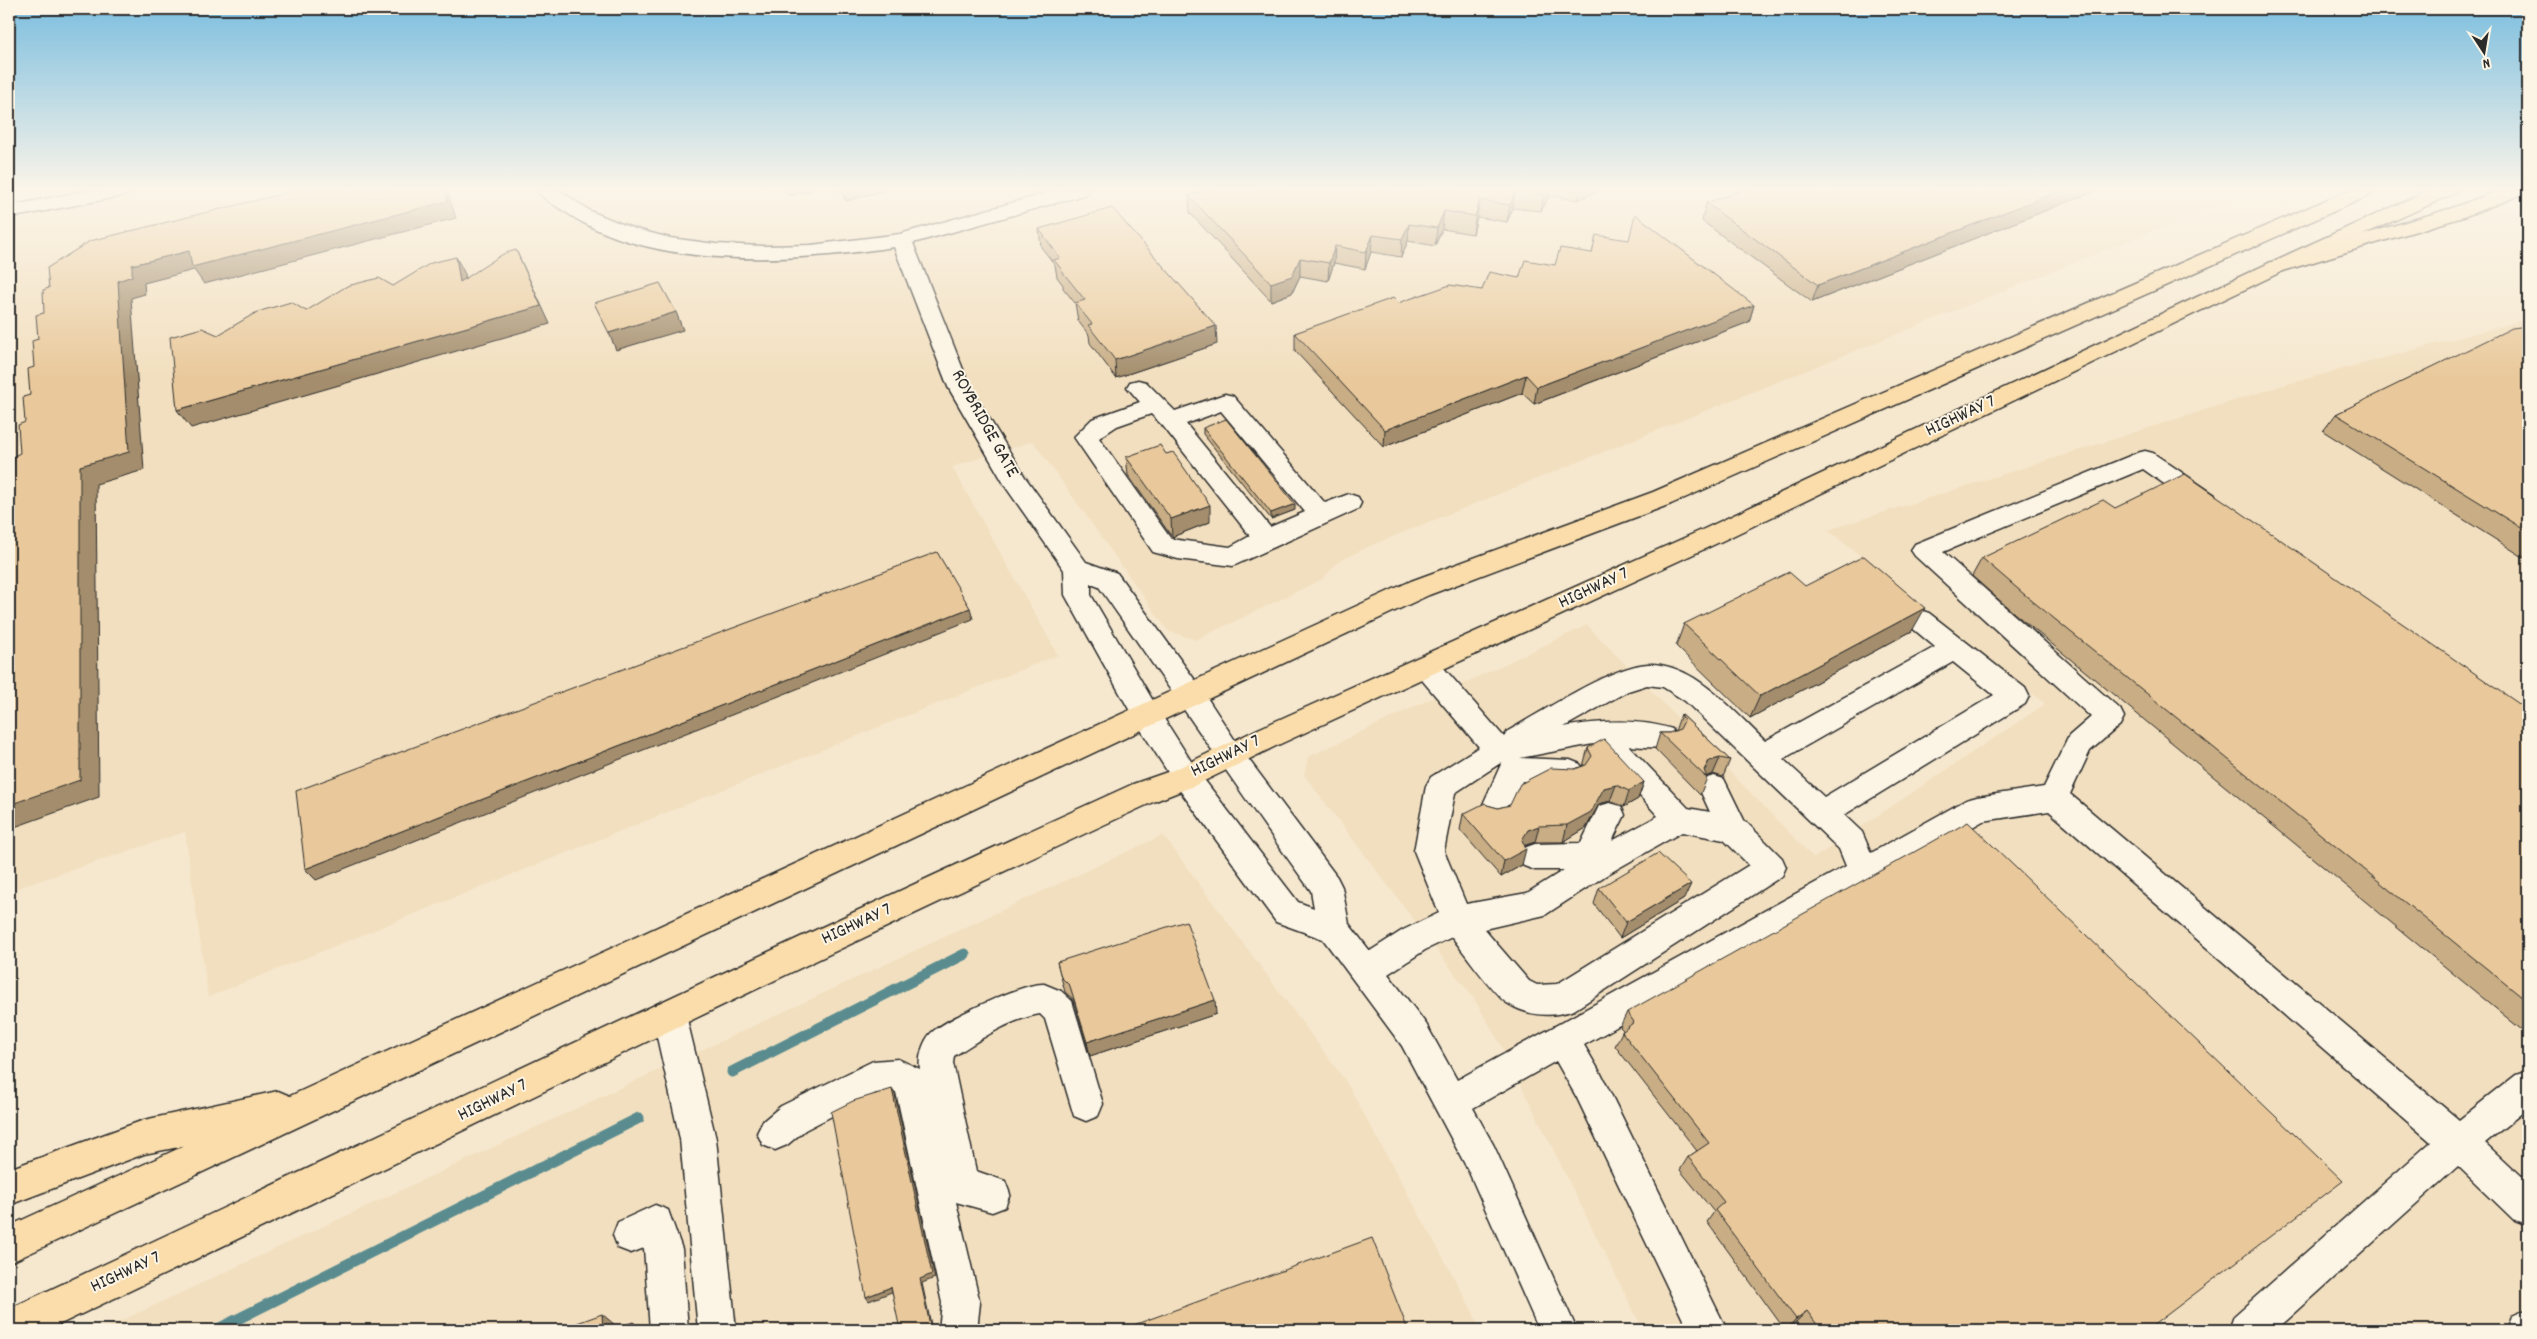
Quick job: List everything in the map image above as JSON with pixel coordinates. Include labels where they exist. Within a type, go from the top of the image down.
[{"type":"main road","points":[[9,1245],[1420,588],[1662,498],[2223,252]]},
{"type":"main road","name":"HIGHWAY 7","points":[[9,1329],[494,1100],[879,914],[1143,794],[1186,777],[1713,535],[2308,252]]},
{"type":"main road","points":[[2276,267],[2324,252]]},
{"type":"main road","points":[[9,1187],[144,1137],[329,1097]]},
{"type":"street","points":[[757,252],[792,252]]},
{"type":"street","name":"ROYBRIDGE GATE","points":[[907,252],[959,387],[1016,483],[1077,569]]},
{"type":"street","points":[[1138,386],[1222,471],[1251,507],[1266,539]]},
{"type":"street","points":[[1320,516],[1268,465],[1225,401],[1164,413],[1108,421],[1092,429],[1086,437],[1162,546],[1233,558],[1266,539],[1320,516],[1349,503]]},
{"type":"street","points":[[2054,798],[2079,744],[2110,717],[1924,550],[2145,459],[2227,515]]},
{"type":"street","points":[[1334,929],[1288,912],[1186,777],[1146,714],[1078,595],[1077,569],[1108,580],[1190,695],[1230,756],[1326,887],[1334,929],[1414,1036],[1481,1158],[1558,1330]]},
{"type":"street","points":[[1822,813],[2015,696],[1920,620]]},
{"type":"street","points":[[1762,757],[1956,648]]},
{"type":"street","points":[[1426,666],[1533,792]]},
{"type":"street","points":[[1495,811],[1505,759],[1618,682],[1632,676],[1647,674],[1664,676],[1681,682],[1694,691],[1851,841],[1864,872]]},
{"type":"street","points":[[1599,732],[1679,819]]},
{"type":"street","points":[[1662,737],[1599,732],[1505,759],[1441,786],[1429,851],[1457,920],[1517,992],[1536,1000],[1562,999],[1771,867],[1733,829],[1714,788]]},
{"type":"street","points":[[1505,759],[1570,772]]},
{"type":"street","points":[[1450,1102],[1977,809],[2054,798],[2458,1142],[2528,1208]]},
{"type":"street","points":[[1365,971],[1414,940],[1457,920],[1534,906],[1587,852],[1610,815]]},
{"type":"street","points":[[1535,857],[1587,852],[1679,819],[1733,829]]},
{"type":"street","points":[[992,1194],[967,1188],[960,1179],[936,1063],[936,1057],[942,1045],[1026,1002],[1045,1000],[1052,1003],[1060,1012],[1086,1104]]},
{"type":"street","points":[[669,1016],[698,1139],[717,1330]]},
{"type":"street","points":[[1562,1039],[1589,1086],[1708,1330]]},
{"type":"street","points":[[775,1133],[793,1118],[873,1077],[898,1074],[911,1082],[961,1303],[958,1330]]},
{"type":"street","points":[[2248,1330],[2458,1142],[2528,1087]]},
{"type":"street","points":[[631,1235],[655,1223],[663,1249],[669,1330]]},
{"type":"shaded area","points":[[9,252],[2100,252],[1372,545],[1338,562],[1323,579],[1196,640],[1168,631],[1033,441],[952,467],[1058,655],[208,997],[185,832],[9,891]]},
{"type":"shaded area","points":[[2528,319],[2528,1330],[1643,1330],[1501,1045],[1474,999],[1304,775],[1308,757],[1587,625],[1814,858],[2045,704],[1828,530],[2280,386]]},
{"type":"shaded area","points":[[1163,835],[1347,1083],[1473,1312],[1480,1330],[101,1330]]},
{"type":"building","points":[[72,252],[183,252],[132,265],[132,276],[118,281],[129,452],[80,466],[80,780],[9,805],[9,526],[11,526],[14,456],[20,453],[18,425],[25,422],[23,397],[30,395],[28,369],[34,367],[32,341],[38,339],[36,315],[44,313],[43,290],[49,288],[47,268]]},
{"type":"building","points":[[189,252],[248,252],[192,267]]},
{"type":"building","points":[[517,252],[541,306],[177,410],[170,337],[202,328],[218,335],[257,312],[291,302],[306,311],[347,286],[379,278],[393,286],[431,263],[456,257],[460,282],[503,254]]},
{"type":"building","points":[[1056,252],[1151,252],[1216,326],[1115,360],[1088,325],[1092,324],[1075,303],[1085,300],[1054,260],[1060,258]]},
{"type":"building","points":[[1242,252],[1333,252],[1329,263],[1300,258],[1292,276],[1271,283]]},
{"type":"building","points":[[1559,252],[1685,252],[1754,305],[1537,387],[1526,375],[1385,430],[1295,333],[1393,298],[1398,303],[1450,285],[1482,290],[1489,272],[1519,278],[1525,260],[1555,265]]},
{"type":"building","points":[[1774,252],[1902,252],[1818,285]]},
{"type":"building","points":[[660,283],[676,312],[609,333],[594,303]]},
{"type":"building","points":[[2528,326],[2528,532],[2336,414],[2512,328]]},
{"type":"building","points":[[1226,419],[1295,504],[1271,513],[1203,428]]},
{"type":"building","points":[[1160,445],[1166,454],[1173,452],[1210,505],[1171,519],[1126,457]]},
{"type":"building","points":[[2185,474],[2528,710],[2528,1002],[2025,595],[1982,558],[2103,500],[2115,508]]},
{"type":"building","points":[[937,552],[970,608],[305,869],[296,791]]},
{"type":"building","points":[[1864,556],[1925,608],[1760,696],[1684,624],[1789,572],[1805,586]]},
{"type":"building","points":[[1681,714],[1730,760],[1720,758],[1709,761],[1704,770],[1707,778],[1660,733],[1669,733],[1680,729],[1684,721]]},
{"type":"building","points":[[1604,739],[1644,782],[1629,791],[1616,785],[1604,788],[1591,812],[1567,825],[1539,826],[1528,830],[1522,840],[1526,849],[1504,861],[1463,814],[1485,803],[1498,808],[1510,805],[1520,784],[1551,768],[1575,769],[1586,765],[1592,756],[1588,748]]},
{"type":"building","points":[[1968,822],[2343,1181],[2147,1330],[1821,1330],[1807,1311],[1796,1319],[1715,1210],[1724,1202],[1688,1157],[1709,1143],[1622,1032],[1634,1022],[1627,1012]]},
{"type":"building","points":[[1658,853],[1691,884],[1626,922],[1599,888]]},
{"type":"building","points":[[1186,921],[1215,1000],[1087,1042],[1070,986],[1061,977],[1057,962]]},
{"type":"building","points":[[892,1089],[932,1274],[920,1279],[930,1325],[918,1330],[900,1330],[891,1287],[866,1297],[831,1112],[853,1101]]},
{"type":"building","points":[[1372,1238],[1408,1330],[1120,1330]]},
{"type":"building","points":[[602,1314],[603,1330],[569,1330],[569,1326]]},
{"type":"building","points":[[633,1322],[633,1330],[611,1330]]},
{"type":"waterway","points":[[732,1072],[965,954]]},
{"type":"waterway","points":[[216,1330],[639,1118]]}]
